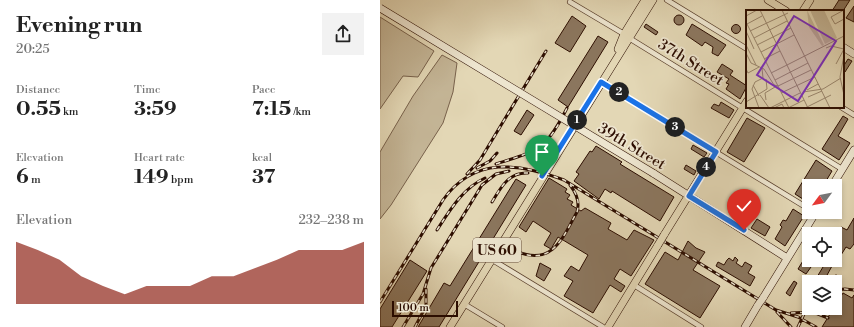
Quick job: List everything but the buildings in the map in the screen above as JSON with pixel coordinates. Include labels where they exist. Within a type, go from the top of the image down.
[{"type":"main road","points":[[627,36],[645,0]]},
{"type":"main road","points":[[627,36],[653,0]]},
{"type":"main road","points":[[768,0],[784,10]]},
{"type":"main road","points":[[773,0],[784,10]]},
{"type":"main road","points":[[804,10],[810,0]]},
{"type":"main road","name":"39th Street","points":[[380,8],[653,173],[787,258]]},
{"type":"main road","name":"US 60","points":[[450,327],[610,68],[627,36]]},
{"type":"main road","points":[[844,48],[854,54]]},
{"type":"main road","points":[[608,327],[746,103]]},
{"type":"main road","points":[[836,179],[854,150]]},
{"type":"main road","points":[[745,327],[809,219]]},
{"type":"street","points":[[668,0],[746,48]]},
{"type":"street","name":"37th Street","points":[[570,2],[842,169]]},
{"type":"street","points":[[601,82],[802,204]]},
{"type":"street","points":[[842,108],[854,115]]},
{"type":"street","points":[[491,259],[603,327]]},
{"type":"street","points":[[634,285],[701,327]]},
{"type":"street","points":[[464,304],[502,327]]},
{"type":"shaded area","points":[[380,17],[434,51],[418,77],[403,76],[380,109]]},
{"type":"shaded area","points":[[442,55],[457,63],[453,92],[443,123],[391,205],[380,219],[380,152],[413,96]]},
{"type":"railway","points":[[467,174],[480,160],[546,51]]},
{"type":"railway","points":[[496,164],[532,151],[540,146],[553,132],[567,108]]},
{"type":"railway","points":[[477,168],[490,161],[497,153]]},
{"type":"railway","points":[[380,302],[443,200],[455,186],[469,176],[483,170],[498,167],[514,167],[547,174],[564,180],[776,310],[798,317],[816,327]]},
{"type":"railway","points":[[403,327],[423,294],[431,268],[482,185],[496,174],[509,171]]},
{"type":"railway","points":[[492,202],[506,182],[516,175],[528,173]]},
{"type":"railway","points":[[437,230],[458,200],[477,182],[485,178]]},
{"type":"railway","points":[[518,252],[530,255],[540,255],[555,247],[567,231],[578,208],[577,198],[570,185]]},
{"type":"railway","points":[[415,327],[426,306],[426,289]]},
{"type":"railway","points":[[842,289],[854,290]]},
{"type":"railway","points":[[777,312],[791,327]]},
{"type":"railway","points":[[791,313],[813,312],[828,318]]},
{"type":"railway","points":[[798,327],[804,315]]},
{"type":"route","points":[[542,176],[601,82],[716,152],[689,196],[744,230]]}]
